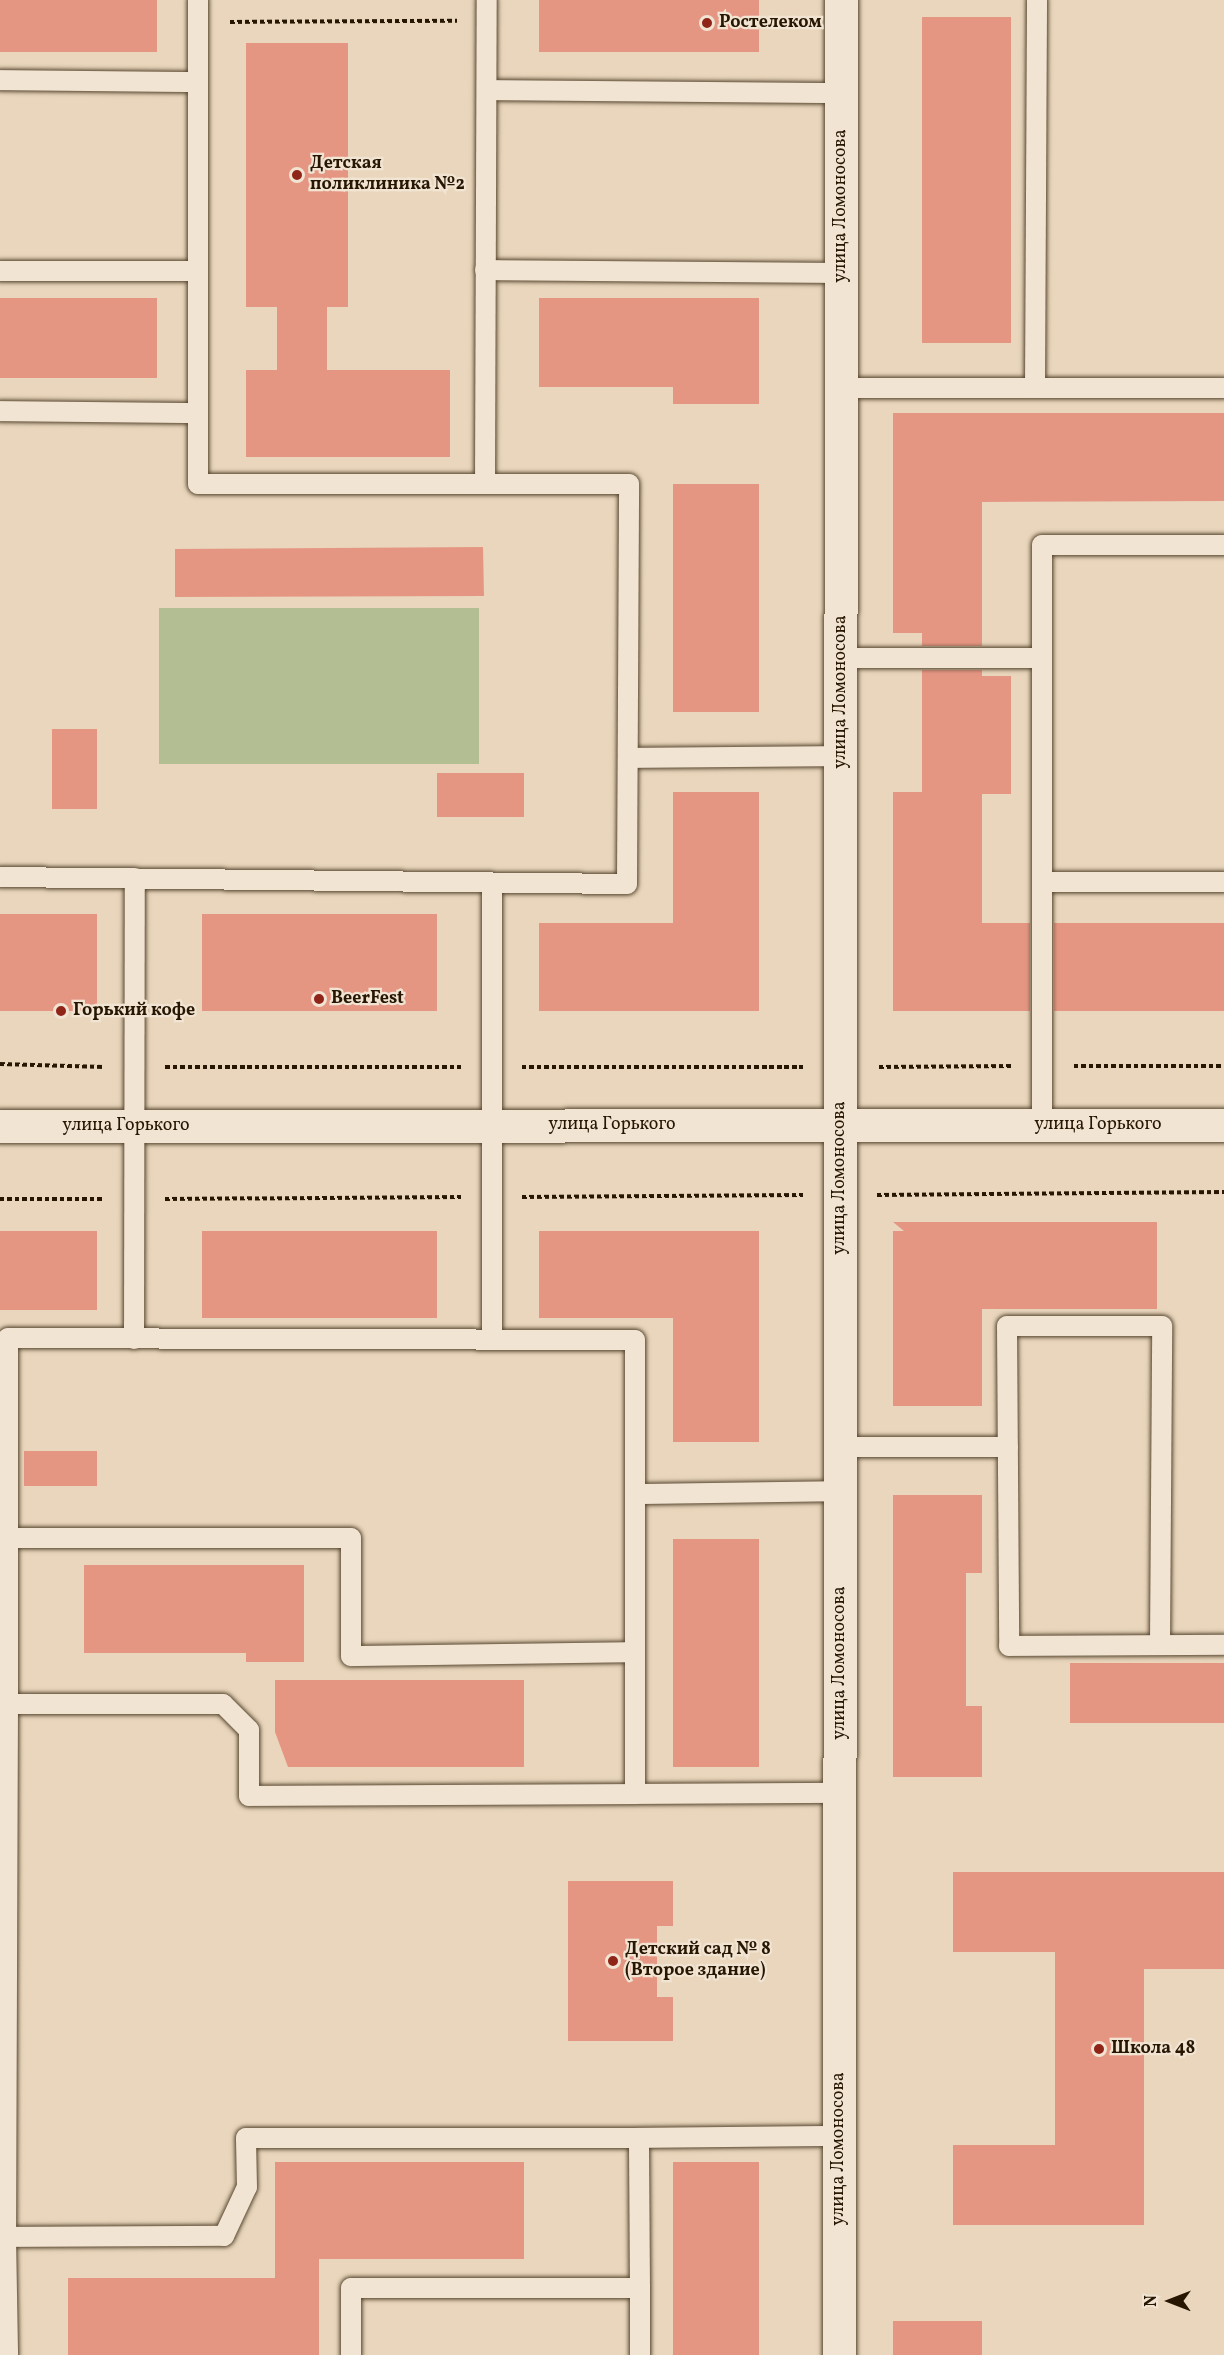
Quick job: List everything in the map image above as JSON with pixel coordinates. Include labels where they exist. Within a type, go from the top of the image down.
[{"type":"street","name":"улица Ломоносова","points":[[838,2355],[841,1793],[841,0]]},
{"type":"street","name":"улица Горького","points":[[0,1126],[1224,1125]]},
{"type":"lane","points":[[0,877],[627,884],[629,484],[198,484],[198,0]]},
{"type":"lane","points":[[485,484],[484,270],[487,0]]},
{"type":"lane","points":[[1035,388],[1037,0]]},
{"type":"lane","points":[[0,80],[198,82]]},
{"type":"lane","points":[[487,90],[841,93]]},
{"type":"lane","points":[[484,270],[841,273]]},
{"type":"lane","points":[[0,271],[198,271]]},
{"type":"lane","points":[[841,388],[1224,388]]},
{"type":"lane","points":[[0,411],[198,413]]},
{"type":"lane","points":[[1042,1125],[1042,545],[1224,545]]},
{"type":"lane","points":[[841,658],[1042,658]]},
{"type":"lane","points":[[629,758],[841,756]]},
{"type":"lane","points":[[134,1339],[135,878]]},
{"type":"lane","points":[[1042,882],[1224,882]]},
{"type":"lane","points":[[492,883],[492,1340]]},
{"type":"lane","points":[[1160,1645],[1162,1326],[1007,1326],[1009,1646],[1224,1645]]},
{"type":"lane","points":[[8,2355],[3,2237],[4,1704],[8,1538],[8,1338],[635,1340],[635,1794]]},
{"type":"lane","points":[[841,1447],[1008,1447]]},
{"type":"lane","points":[[635,1494],[840,1491]]},
{"type":"lane","points":[[8,1538],[351,1538],[351,1656],[635,1652]]},
{"type":"lane","points":[[4,1704],[223,1704],[249,1730],[249,1796],[841,1793]]},
{"type":"lane","points":[[3,2237],[224,2236],[247,2187],[246,2138],[838,2136]]},
{"type":"lane","points":[[639,2138],[640,2355]]},
{"type":"lane","points":[[351,2355],[351,2289],[640,2289]]},
{"type":"path","points":[[198,22],[487,21]]},
{"type":"path","points":[[0,1064],[134,1067],[804,1067]]},
{"type":"path","points":[[873,1195],[1224,1192]]},
{"type":"path","points":[[0,1199],[804,1195]]},
{"type":"green space","points":[[159,608],[479,608],[479,764],[159,764]]},
{"type":"building","points":[[0,0],[157,0],[157,52],[0,52]]},
{"type":"building","points":[[539,0],[759,0],[759,52],[539,52]]},
{"type":"building","points":[[922,17],[1011,17],[1011,343],[922,343]]},
{"type":"building","points":[[246,43],[348,43],[348,307],[327,307],[327,370],[450,370],[450,457],[246,457],[246,370],[277,370],[277,307],[246,307]]},
{"type":"building","points":[[0,298],[157,298],[157,378],[0,378]]},
{"type":"building","points":[[539,298],[759,298],[759,404],[673,404],[673,387],[539,387]]},
{"type":"building","points":[[893,413],[1224,413],[1224,501],[982,502],[982,646],[922,646],[922,633],[893,633]]},
{"type":"building","points":[[673,484],[759,484],[759,712],[673,712]]},
{"type":"building","points":[[483,547],[484,596],[175,597],[175,549]]},
{"type":"building","points":[[922,670],[982,670],[982,676],[1011,676],[1011,794],[982,794],[982,923],[1030,923],[1030,1011],[893,1011],[893,792],[922,792]]},
{"type":"building","points":[[52,729],[97,729],[97,809],[52,809]]},
{"type":"building","points":[[437,773],[524,773],[524,817],[437,817]]},
{"type":"building","points":[[673,792],[759,792],[759,1011],[539,1011],[539,923],[673,923]]},
{"type":"building","points":[[0,914],[97,914],[97,1011],[0,1011]]},
{"type":"building","points":[[202,914],[437,914],[437,1011],[202,1011]]},
{"type":"building","points":[[1054,923],[1224,923],[1224,1011],[1054,1011]]},
{"type":"building","points":[[893,1222],[1157,1222],[1157,1309],[982,1309],[982,1406],[893,1406],[893,1231],[904,1231]]},
{"type":"building","points":[[0,1231],[97,1231],[97,1310],[0,1310]]},
{"type":"building","points":[[202,1231],[437,1231],[437,1318],[202,1318]]},
{"type":"building","points":[[539,1231],[759,1231],[759,1442],[673,1442],[673,1318],[539,1318]]},
{"type":"building","points":[[24,1451],[97,1451],[97,1486],[24,1486]]},
{"type":"building","points":[[893,1495],[982,1495],[982,1573],[966,1573],[966,1706],[982,1706],[982,1777],[893,1777]]},
{"type":"building","points":[[673,1539],[759,1539],[759,1767],[673,1767]]},
{"type":"building","points":[[84,1565],[304,1565],[304,1662],[246,1662],[246,1653],[84,1653]]},
{"type":"building","points":[[1070,1663],[1224,1663],[1224,1723],[1070,1723]]},
{"type":"building","points":[[275,1680],[524,1680],[524,1767],[288,1767],[275,1732]]},
{"type":"building","name":"Школа 48","points":[[953,1872],[1224,1872],[1224,1969],[1144,1969],[1144,2225],[953,2225],[953,2145],[1055,2145],[1055,1952],[953,1952]]},
{"type":"building","name":"Детский сад № 8 (Второе здание)","points":[[568,1881],[673,1881],[673,1926],[657,1926],[657,1997],[673,1997],[673,2041],[568,2041]]},
{"type":"building","points":[[275,2162],[524,2162],[524,2259],[319,2259],[319,2355],[68,2355],[68,2278],[275,2278]]},
{"type":"building","points":[[673,2162],[759,2162],[759,2355],[673,2355]]},
{"type":"building","points":[[893,2321],[982,2321],[982,2355],[893,2355]]},
{"type":"place","name":"Ростелеком","points":[[707,23]]},
{"type":"place","name":"Детская поликлиника №2","points":[[297,175]]},
{"type":"place","name":"BeerFest","points":[[319,999]]},
{"type":"place","name":"Горький кофе","points":[[61,1011]]},
{"type":"place","name":"Детский сад № 8 (Второе здание)","points":[[613,1961]]},
{"type":"place","name":"Школа 48","points":[[1099,2049]]}]
